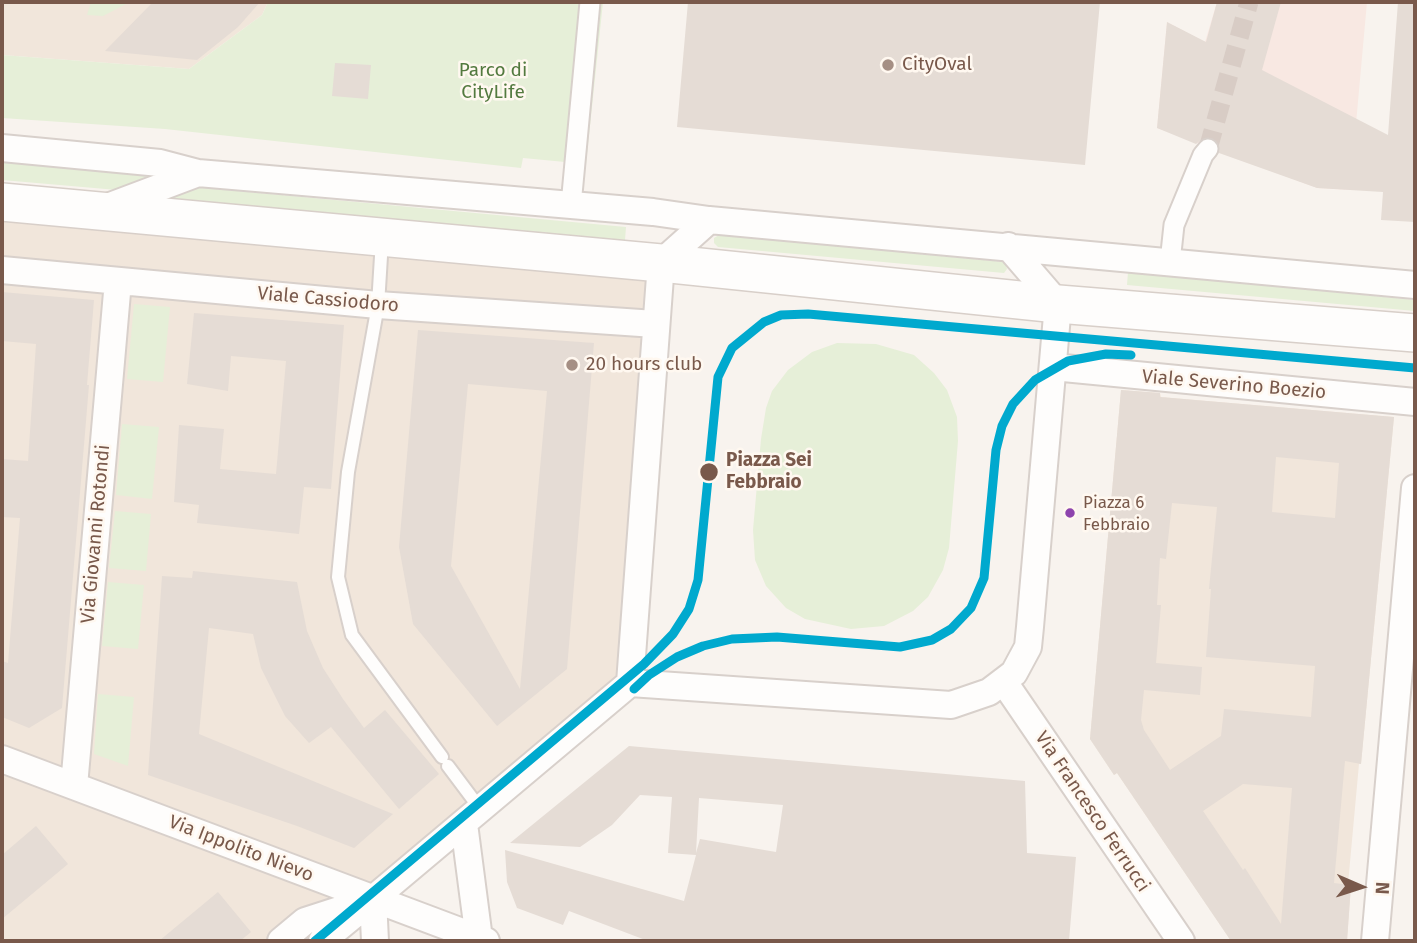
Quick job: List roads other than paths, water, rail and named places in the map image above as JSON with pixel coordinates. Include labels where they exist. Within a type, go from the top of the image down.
[{"type":"main road","points":[[2,202],[661,262],[1058,304],[1415,333]]},
{"type":"street","points":[[571,205],[590,2]]},
{"type":"street","points":[[2,148],[160,163],[198,173],[571,205],[1415,285]]},
{"type":"street","points":[[1170,262],[1174,225],[1203,155],[1209,149]]},
{"type":"street","points":[[100,210],[198,173]]},
{"type":"street","points":[[630,683],[661,262],[709,220]]},
{"type":"street","points":[[322,941],[630,683],[951,705],[974,699],[1014,673],[1028,646],[1058,304],[1008,246]]},
{"type":"street","name":"Viale Cassiodoro","points":[[2,270],[378,305],[656,324]]},
{"type":"street","name":"Via Giovanni Rotondi","points":[[74,786],[118,281]]},
{"type":"street","name":"Viale Severino Boezio","points":[[1053,367],[1415,402]]},
{"type":"street","points":[[1375,941],[1415,488]]},
{"type":"street","name":"Via Francesco Ferrucci","points":[[1004,682],[1181,941]]},
{"type":"street","name":"Via Ippolito Nievo","points":[[2,759],[483,940]]},
{"type":"street","name":"Via Ippolito Nievo","points":[[472,817],[468,866],[483,940]]},
{"type":"street","points":[[281,941],[305,921],[373,899]]},
{"type":"street","points":[[351,941],[373,899]]},
{"type":"street","points":[[373,899],[375,941]]},
{"type":"lane","points":[[382,237],[378,305],[348,472],[338,578],[352,635],[445,762],[472,817]]},
{"type":"tunnel","points":[[1208,149],[1249,2]]},
{"type":"place","name":"CityOval","points":[[888,65]]},
{"type":"place","name":"20 hours club","points":[[572,365]]},
{"type":"place","name":"Piazza Sei Febbraio","points":[[709,472]]},
{"type":"place","name":"Piazza 6 Febbraio","points":[[1070,513]]},
{"type":"park label","name":"Parco di CityLife","points":[[493,82]]}]
